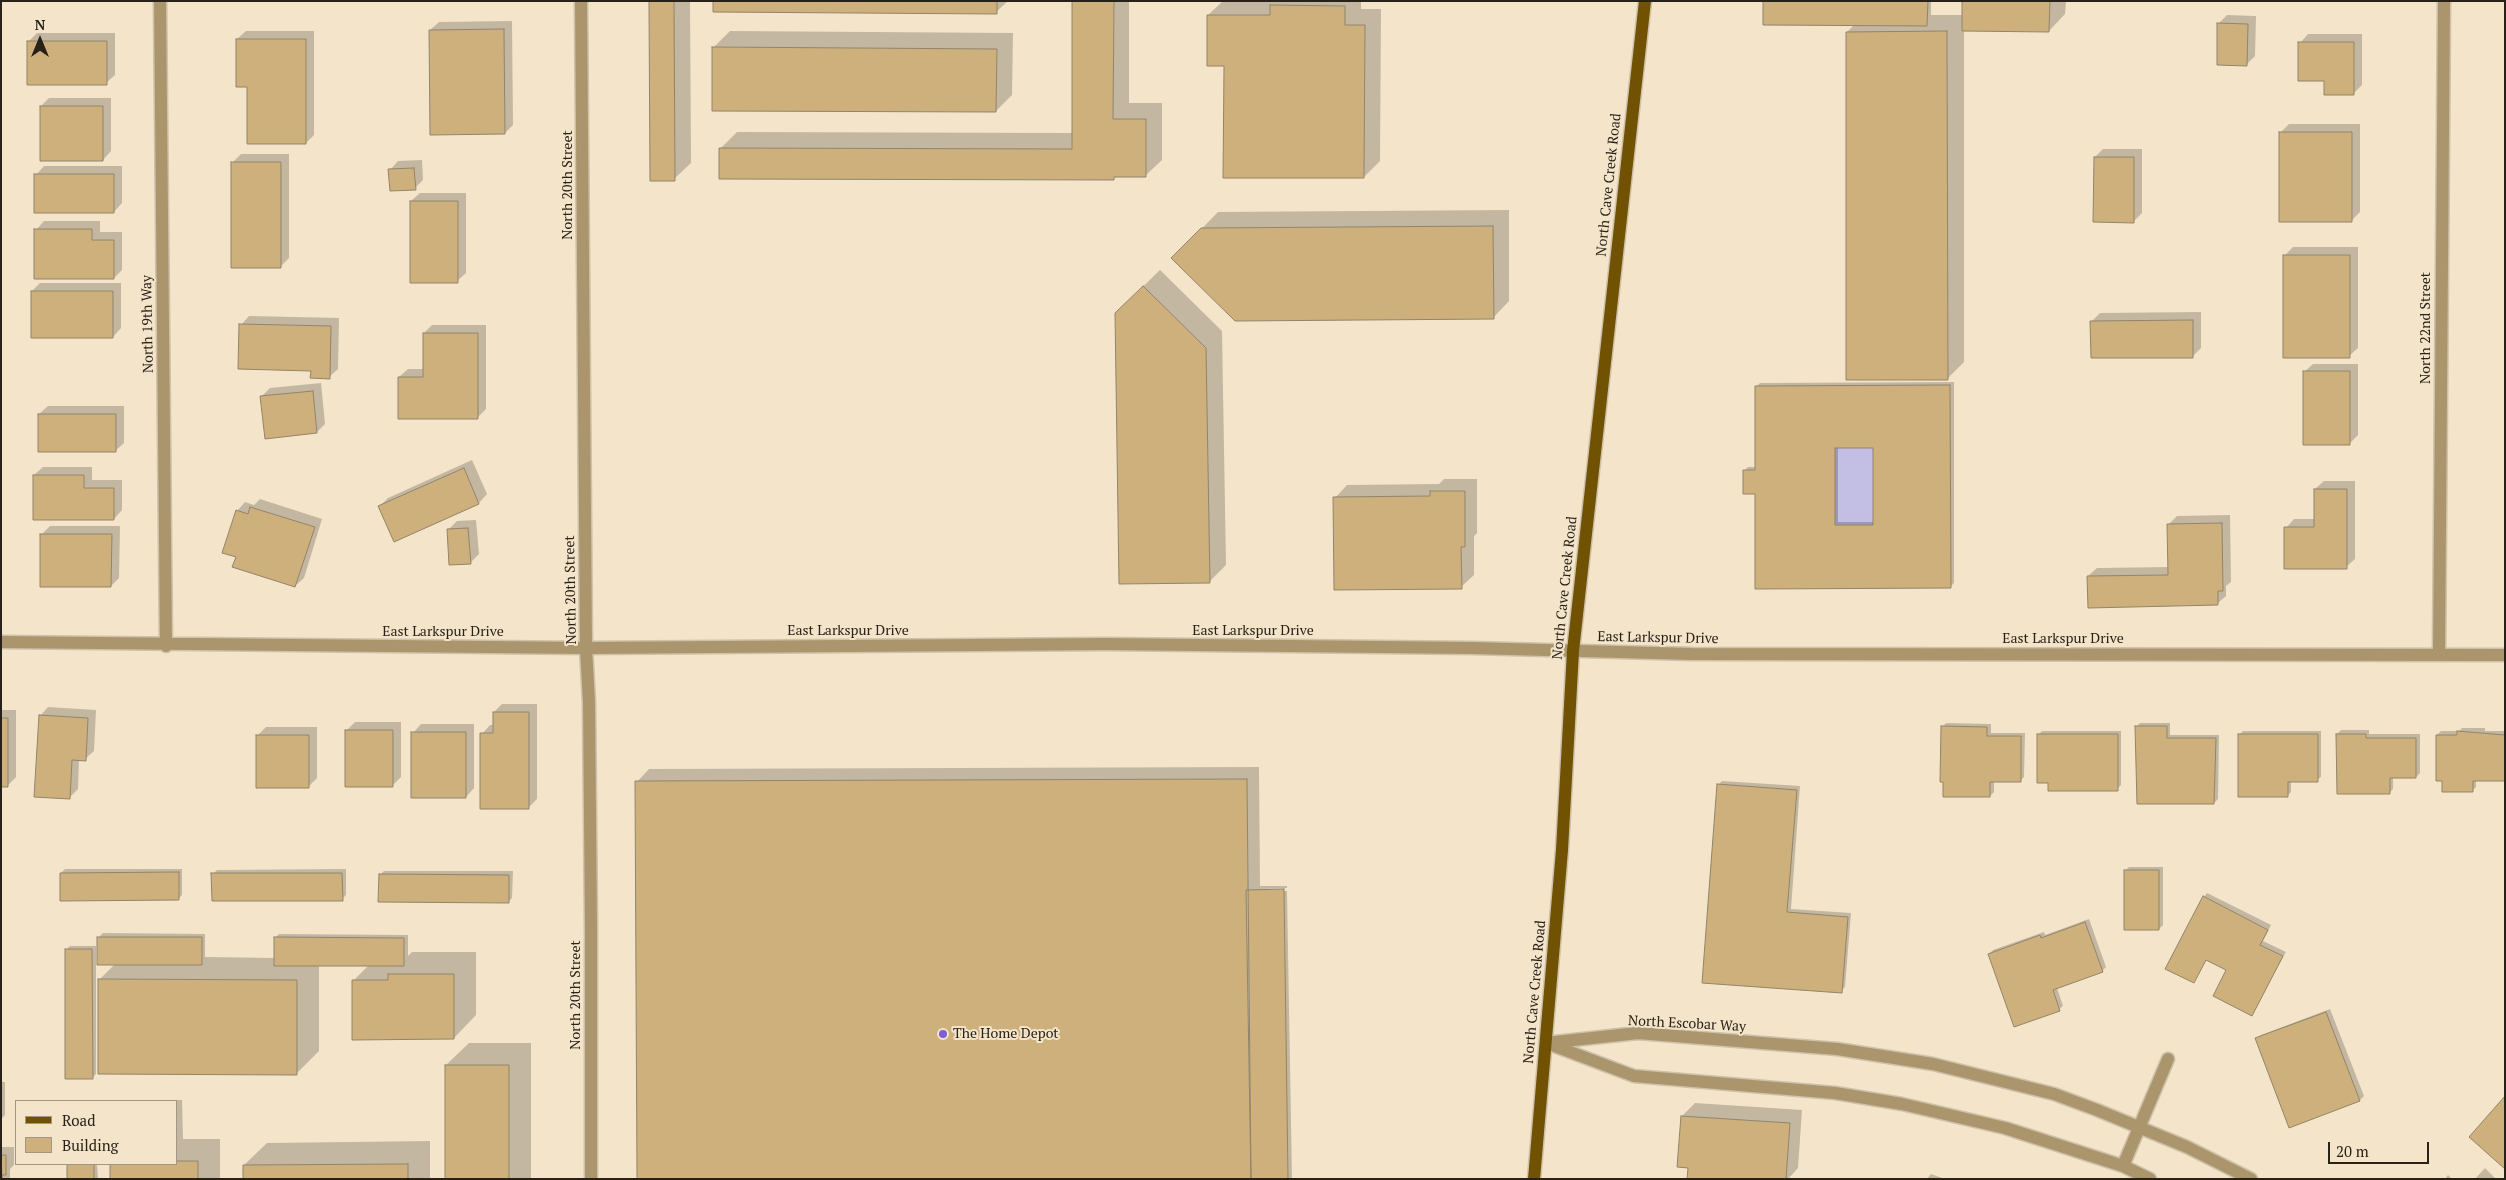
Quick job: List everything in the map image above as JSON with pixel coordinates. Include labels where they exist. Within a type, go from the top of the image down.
[{"type":"main road","name":"North Cave Creek Road","points":[[1534,1179],[1562,850],[1573,651],[1645,1]]},
{"type":"street","name":"North 19th Way","points":[[160,1],[166,646]]},
{"type":"street","name":"North 20th Street","points":[[581,1],[586,648],[591,898],[591,1179]]},
{"type":"street","name":"North 22nd Street","points":[[2439,655],[2444,1]]},
{"type":"street","name":"East Larkspur Drive","points":[[1,642],[166,646],[586,648],[1106,644],[1473,648],[1692,654],[2505,655]]},
{"type":"street","name":"North Escobar Way","points":[[1546,1043],[1638,1033],[1837,1049],[1932,1064],[2054,1094],[2140,1126],[2251,1179]]},
{"type":"street","points":[[1546,1043],[1634,1076],[1828,1092],[1902,1104],[2005,1128],[2123,1166],[2150,1179]]},
{"type":"street","points":[[2123,1166],[2168,1059]]},
{"type":"shaded area","points":[[1835,448],[1873,448],[1873,525],[1835,525]]},
{"type":"building","points":[[649,1],[674,1],[675,181],[650,181]]},
{"type":"building","points":[[713,1],[997,1],[997,14],[713,12]]},
{"type":"building","points":[[1072,1],[1114,1],[1113,119],[1146,119],[1146,177],[1114,177],[1114,180],[719,179],[719,148],[1072,149]]},
{"type":"building","points":[[1763,1],[1928,1],[1927,26],[1763,25]]},
{"type":"building","points":[[1962,1],[2050,1],[2049,32],[1962,31]]},
{"type":"building","points":[[1270,5],[1345,6],[1345,25],[1365,25],[1364,178],[1223,178],[1224,66],[1207,66],[1207,15],[1270,15]]},
{"type":"building","points":[[2217,23],[2248,24],[2247,66],[2217,65]]},
{"type":"building","points":[[504,29],[505,134],[430,135],[429,30]]},
{"type":"building","points":[[1947,31],[1948,380],[1846,380],[1846,32]]},
{"type":"building","points":[[236,39],[306,39],[306,144],[247,144],[247,87],[236,87]]},
{"type":"building","points":[[27,41],[107,41],[107,85],[27,85]]},
{"type":"building","points":[[2298,42],[2354,42],[2354,95],[2324,95],[2324,81],[2298,81]]},
{"type":"building","points":[[712,47],[997,49],[996,112],[712,111]]},
{"type":"building","points":[[40,106],[103,106],[103,161],[40,161]]},
{"type":"building","points":[[2279,132],[2352,132],[2352,222],[2279,222]]},
{"type":"building","points":[[2094,157],[2134,157],[2134,223],[2093,222]]},
{"type":"building","points":[[231,162],[281,162],[281,268],[231,268]]},
{"type":"building","points":[[414,168],[416,190],[390,191],[388,169]]},
{"type":"building","points":[[34,174],[114,174],[114,213],[34,213]]},
{"type":"building","points":[[410,201],[458,201],[458,283],[410,283]]},
{"type":"building","points":[[1493,226],[1494,319],[1235,321],[1171,258],[1201,228]]},
{"type":"building","points":[[34,229],[92,229],[92,240],[114,240],[114,279],[34,279]]},
{"type":"building","points":[[2283,255],[2350,255],[2350,358],[2283,358]]},
{"type":"building","points":[[1143,286],[1206,348],[1210,583],[1119,584],[1115,313]]},
{"type":"building","points":[[31,291],[113,291],[113,338],[31,338]]},
{"type":"building","points":[[2193,320],[2193,358],[2091,358],[2090,321]]},
{"type":"building","points":[[239,324],[331,326],[330,379],[310,378],[311,371],[238,369]]},
{"type":"building","points":[[423,333],[478,333],[478,419],[398,419],[398,377],[423,377]]},
{"type":"building","points":[[2303,371],[2350,371],[2350,445],[2303,445]]},
{"type":"building","points":[[1950,385],[1951,588],[1755,589],[1755,494],[1743,494],[1743,470],[1755,470],[1755,386]],"holes":[[[1835,448],[1873,448],[1873,525],[1835,525]]]},
{"type":"building","points":[[313,391],[317,433],[265,439],[260,396]]},
{"type":"building","points":[[38,414],[116,414],[116,452],[38,452]]},
{"type":"building","points":[[464,468],[479,504],[394,542],[378,506]]},
{"type":"building","points":[[33,475],[84,475],[84,488],[114,488],[114,520],[33,520]]},
{"type":"building","points":[[2314,489],[2347,489],[2347,569],[2284,569],[2284,527],[2314,527]]},
{"type":"building","points":[[1430,491],[1465,491],[1465,547],[1461,547],[1462,589],[1334,590],[1333,497],[1430,496]]},
{"type":"building","points":[[250,507],[315,527],[295,587],[232,567],[236,557],[222,553],[236,510],[248,514]]},
{"type":"building","points":[[2222,523],[2223,591],[2218,591],[2218,605],[2088,608],[2087,576],[2168,575],[2167,524]]},
{"type":"building","points":[[468,528],[471,564],[449,565],[447,529]]},
{"type":"building","points":[[40,534],[112,534],[111,587],[40,587]]},
{"type":"building","points":[[493,712],[529,712],[529,809],[480,809],[480,733],[493,733]]},
{"type":"building","points":[[39,715],[88,718],[86,761],[72,760],[70,799],[34,797]]},
{"type":"building","points":[[1,718],[8,718],[8,787],[1,787]]},
{"type":"building","points":[[1941,726],[1987,727],[1987,736],[2021,736],[2021,782],[1990,782],[1990,797],[1943,797],[1943,782],[1940,782]]},
{"type":"building","points":[[2135,726],[2167,726],[2167,738],[2216,738],[2214,804],[2137,804]]},
{"type":"building","points":[[345,730],[393,730],[393,787],[345,787]]},
{"type":"building","points":[[2457,731],[2505,735],[2505,781],[2473,781],[2473,792],[2442,792],[2442,781],[2436,781],[2436,735],[2457,735]]},
{"type":"building","points":[[411,732],[466,732],[466,798],[411,798]]},
{"type":"building","points":[[2037,734],[2118,734],[2118,791],[2048,791],[2048,783],[2037,783]]},
{"type":"building","points":[[2238,734],[2318,734],[2318,782],[2288,782],[2288,797],[2238,797]]},
{"type":"building","points":[[2336,734],[2366,734],[2366,738],[2416,738],[2416,778],[2390,778],[2390,794],[2337,794]]},
{"type":"building","points":[[256,735],[309,735],[309,788],[256,788]]},
{"type":"building","name":"The Home Depot","points":[[1247,779],[1251,1179],[637,1179],[635,781]]},
{"type":"building","points":[[1717,784],[1797,790],[1787,912],[1848,917],[1842,993],[1702,983]]},
{"type":"building","points":[[2124,870],[2159,870],[2159,930],[2124,930]]},
{"type":"building","points":[[179,872],[179,900],[60,901],[60,873]]},
{"type":"building","points":[[211,873],[342,873],[343,901],[212,901]]},
{"type":"building","points":[[379,874],[509,875],[509,903],[378,902]]},
{"type":"building","points":[[1284,889],[1288,1179],[1251,1179],[1246,890]]},
{"type":"building","points":[[2203,896],[2268,930],[2260,945],[2283,956],[2252,1016],[2213,996],[2226,970],[2206,960],[2194,983],[2165,969]]},
{"type":"building","points":[[2085,922],[2103,972],[2053,990],[2060,1011],[2014,1027],[1988,954],[2040,935],[2041,938]]},
{"type":"building","points":[[97,937],[202,937],[202,965],[97,965]]},
{"type":"building","points":[[274,937],[404,938],[404,966],[274,966]]},
{"type":"building","points":[[65,949],[92,949],[93,1079],[65,1079]]},
{"type":"building","points":[[388,974],[454,974],[454,1039],[352,1040],[352,980],[388,980]]},
{"type":"building","points":[[98,979],[297,980],[297,1075],[98,1074]]},
{"type":"building","points":[[2326,1012],[2360,1101],[2289,1128],[2255,1038]]},
{"type":"building","points":[[445,1065],[509,1065],[509,1179],[445,1179]]},
{"type":"building","points":[[2505,1096],[2505,1169],[2469,1137]]},
{"type":"building","points":[[1681,1116],[1790,1123],[1786,1179],[1687,1179],[1688,1168],[1677,1167]]},
{"type":"building","points":[[1,1155],[6,1155],[6,1175],[2,1175],[2,1179]]},
{"type":"building","points":[[178,1161],[198,1161],[198,1179],[110,1179],[110,1165],[178,1165]]},
{"type":"building","points":[[408,1164],[408,1179],[243,1179],[243,1165]]},
{"type":"building","points":[[67,1165],[94,1165],[94,1179],[67,1179]]},
{"type":"place","name":"The Home Depot","points":[[943,1034]]}]
